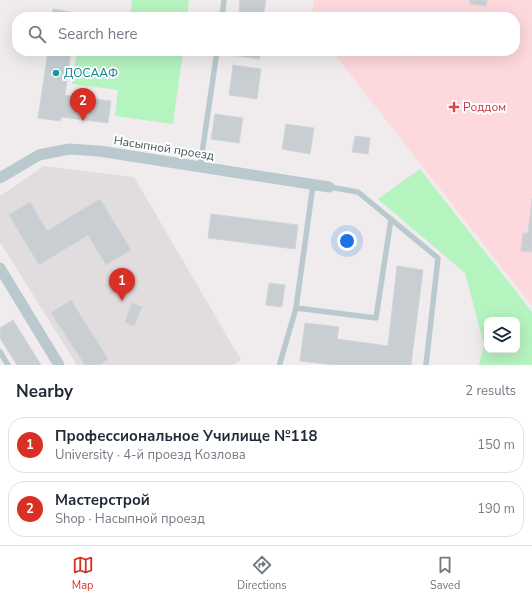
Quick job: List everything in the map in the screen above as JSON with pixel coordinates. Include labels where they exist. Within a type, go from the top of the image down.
[{"type":"street","name":"Насыпной проезд","points":[[0,178],[39,155],[69,149],[99,151],[329,187]]},
{"type":"street","points":[[0,268],[59,365]]},
{"type":"lane","points":[[223,12],[224,0]]},
{"type":"lane","points":[[200,167],[216,56]]},
{"type":"lane","points":[[280,364],[296,308],[313,185]]},
{"type":"lane","points":[[329,187],[358,192],[438,258],[426,365]]},
{"type":"lane","points":[[296,308],[376,318],[391,219]]},
{"type":"lane","points":[[0,352],[8,365]]},
{"type":"shaded area","name":"Роддом","points":[[314,0],[532,0],[532,306],[336,56],[520,56],[520,12],[313,12]]},
{"type":"shaded area","points":[[44,166],[134,177],[241,360],[233,365],[77,365],[0,242],[0,196]]},
{"type":"green space","points":[[132,0],[189,0],[188,12],[131,12]]},
{"type":"green space","points":[[76,56],[182,56],[173,124],[115,116],[118,90],[72,84]]},
{"type":"green space","points":[[420,169],[532,312],[532,365],[479,365],[484,345],[465,273],[378,199]]},
{"type":"building","points":[[240,0],[266,0],[264,12],[239,12]]},
{"type":"building","points":[[470,0],[487,0],[486,6],[470,4]]},
{"type":"building","points":[[53,9],[70,12],[53,12]]},
{"type":"building","name":"ДОСААФ","points":[[47,56],[70,56],[65,95],[111,101],[108,123],[61,117],[60,121],[38,118]]},
{"type":"building","points":[[239,56],[259,56],[259,59]]},
{"type":"building","points":[[233,65],[261,69],[257,99],[229,95]]},
{"type":"building","points":[[215,114],[243,118],[239,143],[211,139]]},
{"type":"building","points":[[286,124],[314,128],[310,154],[282,149]]},
{"type":"building","points":[[355,136],[370,138],[368,154],[352,152]]},
{"type":"building","points":[[532,198],[532,252],[521,251],[523,233],[528,233]]},
{"type":"building","points":[[100,199],[131,250],[106,265],[88,235],[39,265],[9,215],[30,202],[47,231]]},
{"type":"building","points":[[211,214],[298,225],[295,249],[208,238]]},
{"type":"building","points":[[397,266],[423,270],[411,365],[334,365],[300,361],[305,323],[339,327],[337,339],[388,346]]},
{"type":"building","points":[[269,283],[285,285],[282,307],[266,305]]},
{"type":"building","points":[[71,300],[108,359],[99,365],[85,365],[51,313]]},
{"type":"building","points":[[132,303],[142,307],[134,326],[125,322]]},
{"type":"building","points":[[13,320],[41,365],[17,365],[0,338],[0,328]]},
{"type":"place","name":"ДОСААФ","points":[[56,73]]},
{"type":"place","name":"Роддом","points":[[454,107]]},
{"type":"place","name":"Мастерстрой","points":[[83,121]]},
{"type":"place","name":"Профессиональное Училище №118","points":[[122,301]]}]
